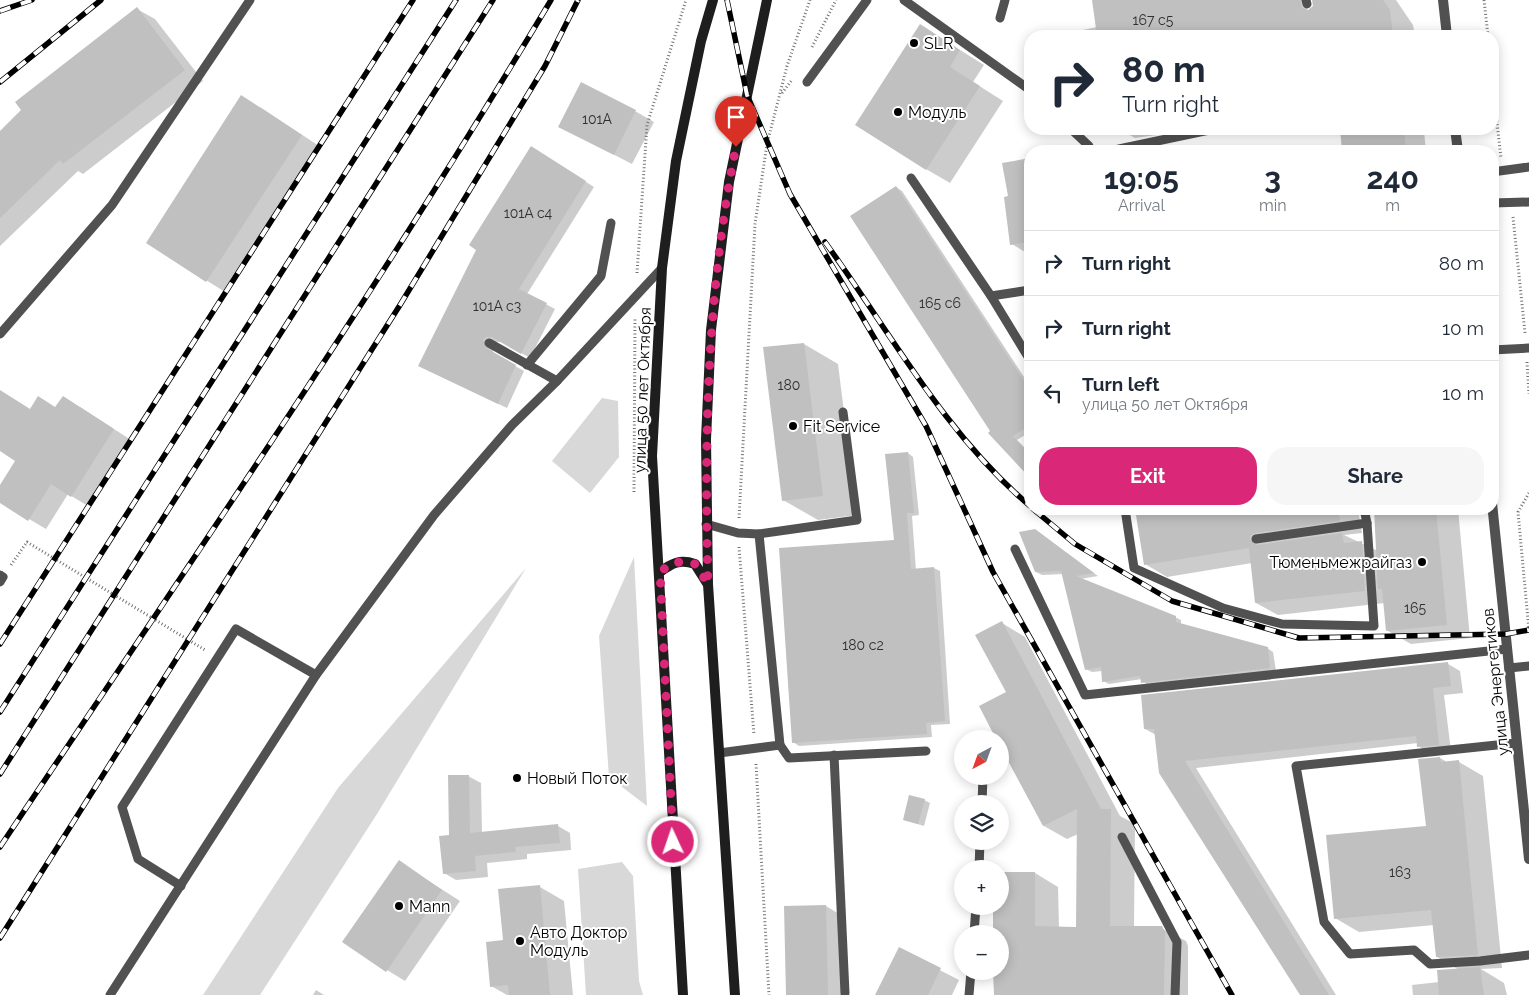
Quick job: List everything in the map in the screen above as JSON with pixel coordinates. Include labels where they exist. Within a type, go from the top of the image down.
[{"type":"main road","name":"улица 50 лет Октября","points":[[683,995],[652,456],[662,268],[676,161],[701,41],[713,0]]},
{"type":"main road","points":[[735,995],[708,584],[706,440],[710,330],[729,182],[767,0]]},
{"type":"main road","points":[[660,572],[672,563],[684,561],[695,564],[708,584]]},
{"type":"street","points":[[1443,0],[1446,30]]},
{"type":"street","name":"улица Энергетиков","points":[[1493,515],[1529,859]]},
{"type":"lane","points":[[0,334],[112,205],[250,0]]},
{"type":"lane","points":[[807,82],[867,0]]},
{"type":"lane","points":[[904,0],[1024,86]]},
{"type":"lane","points":[[1000,18],[1005,0]]},
{"type":"lane","points":[[1077,135],[1088,145]]},
{"type":"lane","points":[[1138,145],[1186,135]]},
{"type":"lane","points":[[1499,171],[1529,167]]},
{"type":"lane","points":[[911,178],[991,296],[1024,350]]},
{"type":"lane","points":[[1499,203],[1529,202]]},
{"type":"lane","points":[[527,365],[601,276],[611,223]]},
{"type":"lane","points":[[110,995],[316,675],[434,515],[512,425],[557,381],[662,268]]},
{"type":"lane","points":[[991,296],[1024,291]]},
{"type":"lane","points":[[489,343],[557,381]]},
{"type":"lane","points":[[1499,350],[1528,348]]},
{"type":"lane","points":[[706,524],[738,533],[759,534],[857,520],[843,412]]},
{"type":"lane","points":[[1125,515],[1134,568],[1223,608],[1282,624],[1374,626],[1365,515]]},
{"type":"lane","points":[[1256,539],[1367,523]]},
{"type":"lane","points":[[759,534],[780,745],[789,758],[926,751]]},
{"type":"lane","points":[[1015,549],[1085,695],[1507,649]]},
{"type":"lane","points":[[181,886],[138,859],[122,807],[217,656],[236,628],[316,675]]},
{"type":"lane","points":[[1509,668],[1529,666]]},
{"type":"lane","points":[[1516,743],[1296,766],[1324,922],[1350,954],[1414,950],[1430,964],[1480,961],[1529,955]]},
{"type":"lane","points":[[719,753],[780,745]]},
{"type":"lane","points":[[834,756],[845,993]]},
{"type":"lane","points":[[1122,837],[1176,942],[1175,995]]},
{"type":"lane","points":[[969,995],[971,980]]},
{"type":"path","points":[[634,492],[635,296],[648,125],[686,0]]},
{"type":"path","points":[[796,73],[780,96],[787,66],[810,0]]},
{"type":"path","points":[[811,50],[836,0]]},
{"type":"path","points":[[1484,0],[1487,30]]},
{"type":"path","points":[[1498,135],[1502,171]]},
{"type":"path","points":[[1512,203],[1528,348],[1529,394]]},
{"type":"path","points":[[1529,493],[1518,512],[1529,631]]},
{"type":"path","points":[[1,578],[28,542],[217,656]]},
{"type":"shaded area","points":[[602,398],[618,401],[619,457],[590,493],[552,461]]},
{"type":"shaded area","points":[[634,557],[647,806],[609,777],[599,636]]},
{"type":"shaded area","points":[[526,568],[377,814],[260,995],[203,995],[338,788]]},
{"type":"shaded area","points":[[622,862],[633,876],[639,981],[643,995],[586,995],[578,869]]},
{"type":"building","points":[[1092,0],[1300,0],[1302,8],[1308,10],[1313,6],[1312,0],[1383,0],[1390,10],[1392,30],[1096,30]]},
{"type":"building","points":[[137,7],[185,70],[63,164],[60,160],[0,218],[0,131],[21,110],[15,102]]},
{"type":"building","points":[[920,24],[960,50],[950,67],[980,86],[926,170],[855,125]]},
{"type":"building","points":[[581,82],[636,110],[614,155],[558,127]]},
{"type":"building","points":[[241,95],[302,135],[206,282],[146,243]]},
{"type":"building","points":[[1341,135],[1405,135],[1405,145],[1341,145]]},
{"type":"building","points":[[531,146],[586,181],[519,289],[547,303],[521,354],[492,337],[486,337],[483,340],[486,348],[516,365],[498,404],[418,366],[476,250],[469,245]]},
{"type":"building","points":[[1024,159],[1024,243],[1010,245],[1004,197],[1008,196],[1002,163]]},
{"type":"building","points":[[896,186],[1024,381],[1024,429],[1013,436],[1024,448],[1024,472],[988,433],[990,431],[850,216]]},
{"type":"building","points":[[804,343],[823,496],[782,501],[763,347]]},
{"type":"building","points":[[0,390],[30,409],[38,396],[55,407],[63,396],[114,429],[71,497],[51,484],[28,521],[0,503],[0,485],[15,461],[0,451]]},
{"type":"building","points":[[908,452],[914,513],[907,513],[911,569],[934,567],[945,721],[926,723],[927,734],[792,743],[779,548],[894,540],[885,454]]},
{"type":"building","points":[[1136,515],[1339,515],[1340,521],[1255,533],[1250,536],[1250,540],[1257,545],[1342,533],[1344,543],[1362,541],[1365,591],[1255,603],[1249,548],[1144,565]]},
{"type":"building","points":[[1374,515],[1437,515],[1447,625],[1386,631],[1382,589],[1378,589]]},
{"type":"building","points":[[1035,529],[1094,573],[1076,576],[1176,616],[1176,622],[1268,647],[1270,668],[1141,683],[1140,676],[1102,682],[1101,667],[1085,670],[1061,571],[1035,572],[1019,532]]},
{"type":"building","points":[[1002,621],[1101,809],[1111,809],[1110,926],[1162,926],[1165,932],[1164,995],[994,995],[993,980],[1009,980],[1009,925],[993,925],[993,915],[1009,915],[1009,872],[1035,872],[1035,926],[1076,927],[1077,809],[1043,826],[1009,763],[1009,730],[991,730],[979,706],[1006,692],[975,635]]},
{"type":"building","points":[[1448,662],[1451,686],[1433,688],[1439,745],[1417,747],[1416,736],[1185,761],[1329,995],[1300,995],[1159,773],[1154,729],[1144,729],[1141,695]]},
{"type":"building","points":[[1440,757],[1441,762],[1459,760],[1478,955],[1436,957],[1431,910],[1334,919],[1326,835],[1426,826],[1418,759]]},
{"type":"building","points":[[448,775],[469,775],[470,833],[558,824],[560,843],[515,847],[516,852],[475,856],[476,871],[443,874],[439,836],[449,835]]},
{"type":"building","points":[[909,795],[925,799],[918,824],[903,820]]},
{"type":"building","name":"Mann","points":[[399,860],[442,890],[386,972],[342,942]]},
{"type":"building","name":"Авто Доктор Модуль","points":[[540,885],[550,995],[509,995],[508,985],[490,987],[486,942],[503,940],[498,889]]},
{"type":"building","points":[[826,905],[828,995],[786,995],[784,906]]},
{"type":"building","points":[[899,947],[941,968],[928,995],[875,995]]},
{"type":"building","points":[[1480,967],[1484,995],[1439,995],[1437,970]]},
{"type":"railway","points":[[0,11],[32,0]]},
{"type":"railway","points":[[0,82],[101,0]]},
{"type":"railway","points":[[0,644],[413,0]]},
{"type":"railway","points":[[0,712],[456,0]]},
{"type":"railway","points":[[0,774],[493,0]]},
{"type":"railway","points":[[0,847],[281,427],[419,215],[551,0]]},
{"type":"railway","points":[[0,938],[400,305],[545,66],[578,0]]},
{"type":"railway","points":[[727,0],[747,95],[790,194],[926,426],[993,572],[1232,995]]},
{"type":"railway","points":[[825,242],[945,415],[999,478],[1024,501]]},
{"type":"railway","points":[[1040,515],[1075,544],[1172,601],[1299,638],[1506,634],[1529,630]]},
{"type":"place","name":"SLR","points":[[914,43]]},
{"type":"place","name":"Модуль","points":[[898,112]]},
{"type":"place","name":"Fit Service","points":[[793,426]]},
{"type":"place","name":"Тюменьмежрайгаз","points":[[1422,562]]},
{"type":"place","name":"Новый Поток","points":[[517,778]]},
{"type":"place","name":"Mann","points":[[399,906]]},
{"type":"place","name":"Авто Доктор Модуль","points":[[520,941]]},
{"type":"route","points":[[673,842],[660,572],[672,563],[684,561],[695,564],[708,584],[706,440],[710,330],[729,182],[736,147]]}]
